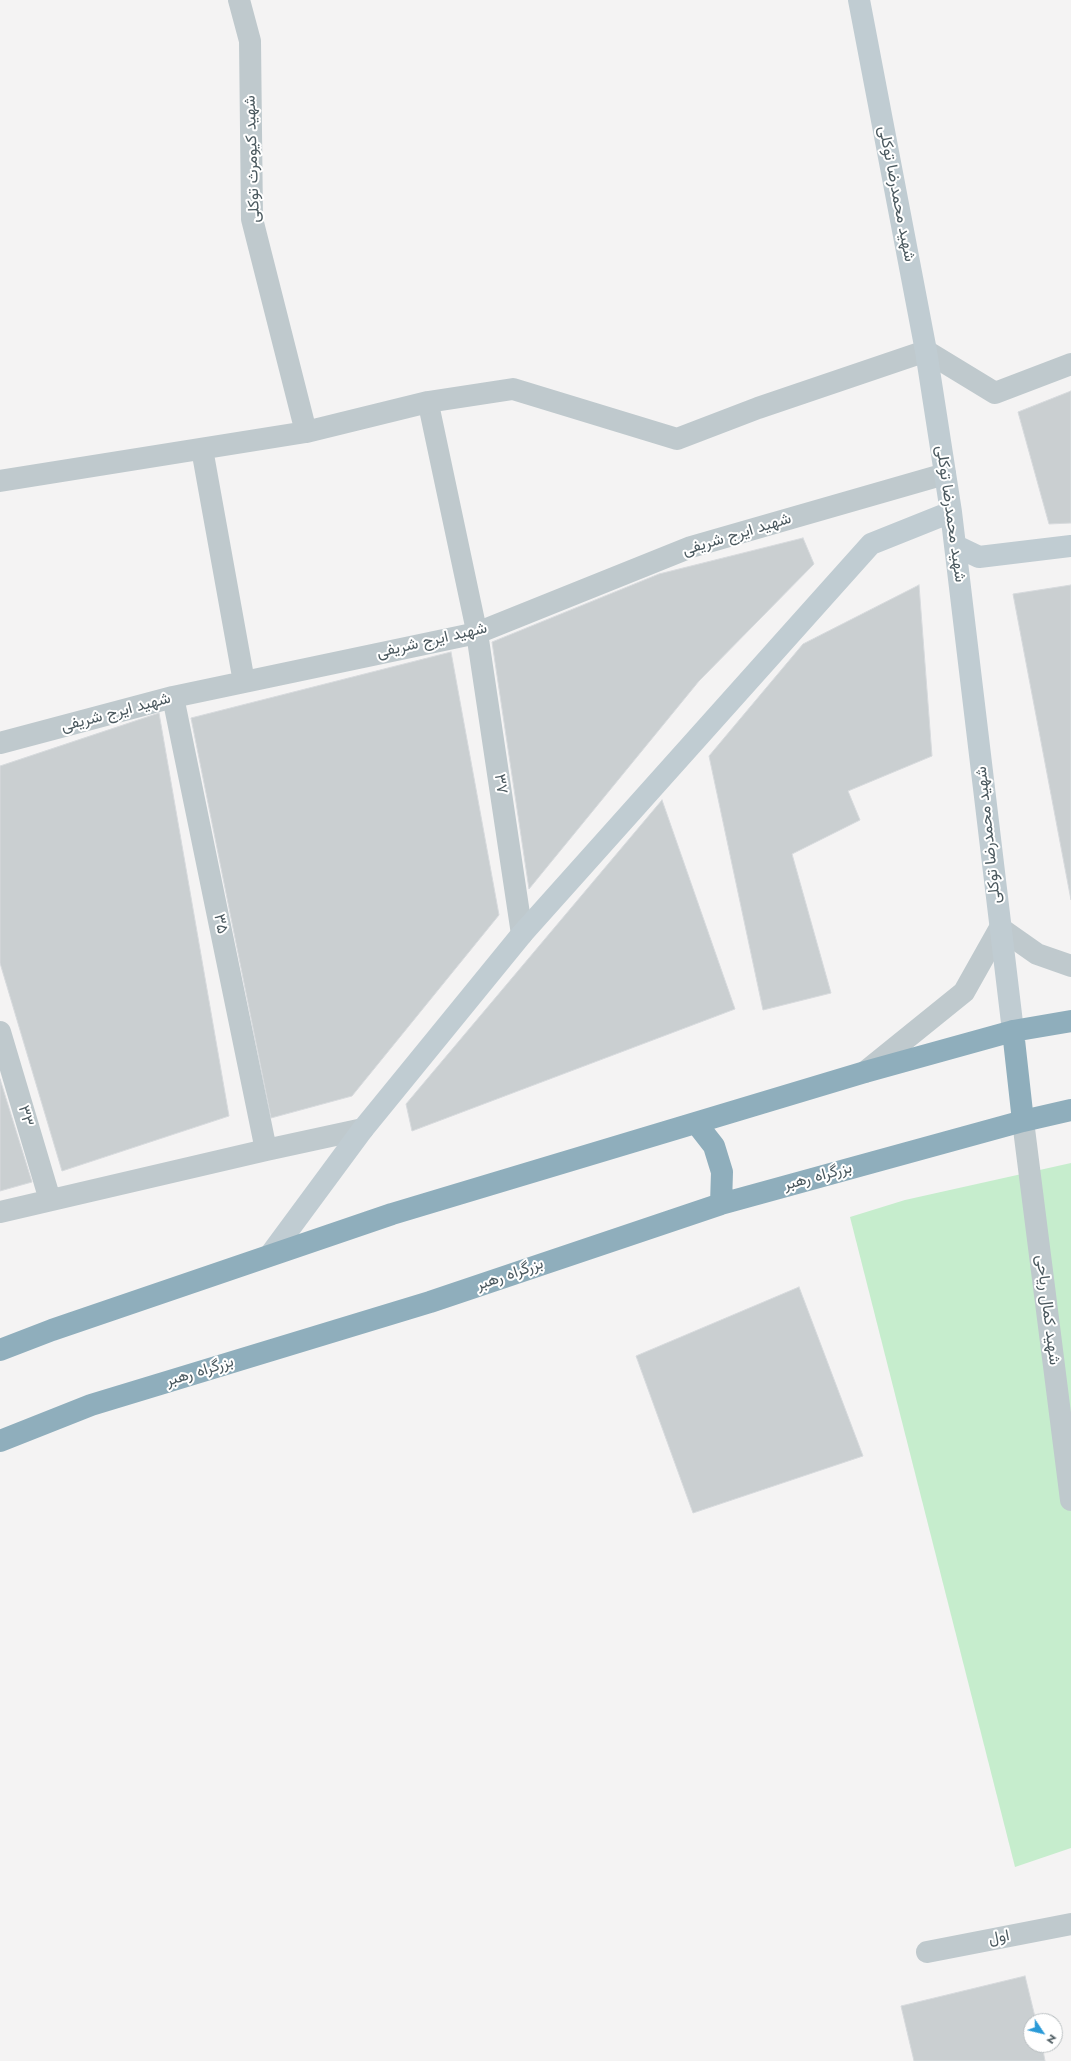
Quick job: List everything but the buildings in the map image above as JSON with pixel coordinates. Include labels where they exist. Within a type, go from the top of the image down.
[{"type":"highway","points":[[0,1350],[52,1330],[392,1214],[865,1072],[1013,1031],[1071,1021]]},
{"type":"highway","points":[[1013,1031],[1023,1121]]},
{"type":"highway","name":"بزرگراه رهبر","points":[[0,1441],[91,1405],[430,1302],[721,1204],[1023,1121],[1071,1110]]},
{"type":"highway","points":[[696,1123],[714,1146],[722,1172],[721,1204]]},
{"type":"street","name":"شهید کیومرث توکلی","points":[[239,0],[250,41],[252,219],[306,432]]},
{"type":"street","name":"شهید محمدرضا توکلی","points":[[859,0],[926,351],[951,512],[1013,1031]]},
{"type":"street","points":[[0,481],[306,432],[428,402],[513,389],[677,439],[758,408],[926,351],[995,393],[1071,364]]},
{"type":"street","points":[[202,449],[244,682]]},
{"type":"street","name":"شهید ایرج شریفی","points":[[0,743],[173,698],[477,633],[691,547],[945,474]]},
{"type":"street","points":[[270,1255],[363,1129],[522,934],[870,544],[951,512]]},
{"type":"street","points":[[956,546],[979,557],[1071,546]]},
{"type":"street","name":"۳۷","points":[[477,633],[522,934]]},
{"type":"street","name":"۳۵","points":[[173,698],[266,1150]]},
{"type":"street","points":[[865,1072],[964,992],[1000,928],[1037,954],[1071,966]]},
{"type":"street","name":"۳۳","points":[[0,1032],[50,1200]]},
{"type":"street","name":"شهید کمال ریاحی","points":[[1023,1121],[1071,1500]]},
{"type":"street","points":[[0,1212],[363,1129]]},
{"type":"street","name":"اول","points":[[927,1952],[1071,1924]]},
{"type":"lane","points":[[428,402],[477,633]]},
{"type":"green space","points":[[1071,1163],[1071,1848],[1015,1867],[850,1217],[905,1200]]}]
